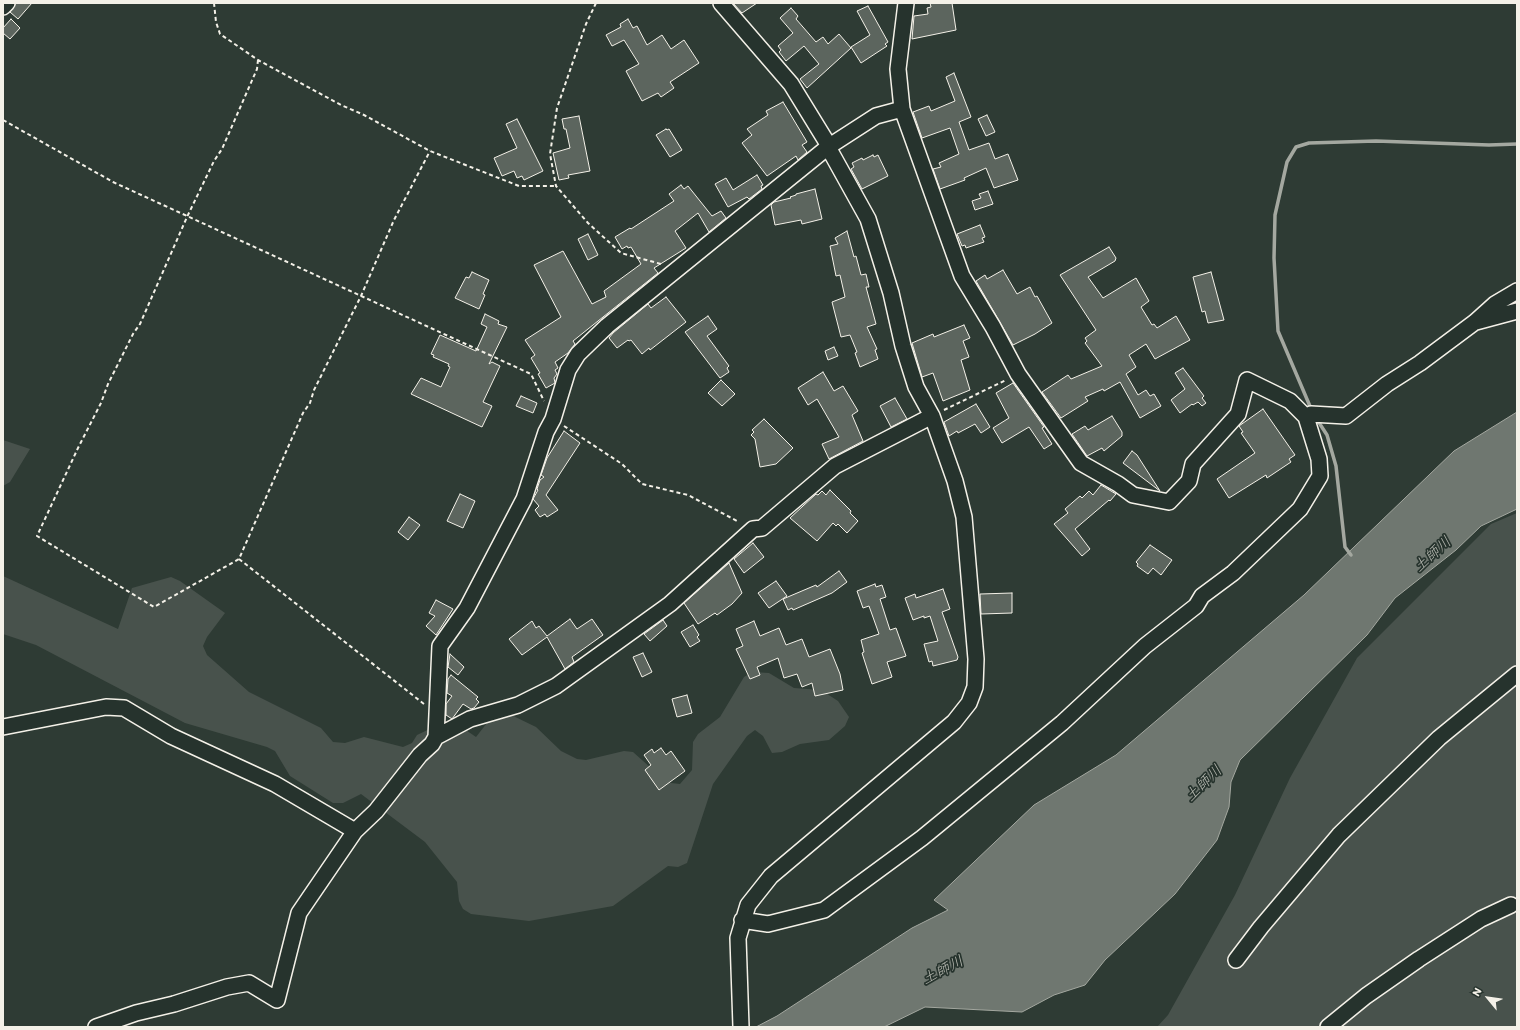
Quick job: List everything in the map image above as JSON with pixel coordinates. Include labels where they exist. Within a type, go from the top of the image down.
[{"type":"street","points":[[3,8],[6,3]]},
{"type":"street","points":[[721,3],[791,84],[826,140],[828,147],[868,219],[891,293],[903,346],[916,387],[932,416],[955,481],[964,518],[976,658],[975,687],[969,703],[954,722],[771,876],[748,905],[742,920],[738,938],[741,1027]]},
{"type":"street","points":[[742,920],[768,924],[824,910],[922,838],[1062,723],[1145,646],[1196,606],[1202,596],[1233,573],[1300,509],[1320,476],[1319,459],[1306,417],[1290,401],[1247,380],[1238,414],[1193,464],[1189,481],[1169,502],[1133,495],[1118,484],[1082,463],[1018,374],[993,327],[962,276],[902,109],[898,69],[906,3]]},
{"type":"street","points":[[436,737],[440,646],[467,608],[524,499],[546,432],[553,419],[568,370],[578,354],[607,326],[828,147],[876,116],[902,109]]},
{"type":"street","points":[[1306,417],[1311,414],[1346,416],[1387,384],[1420,363],[1476,322],[1495,304],[1517,291]]},
{"type":"street","points":[[1476,322],[1517,311]]},
{"type":"street","points":[[96,1027],[136,1013],[174,1004],[227,987],[249,983],[277,1000],[300,913],[355,831],[376,811],[436,737],[470,719],[518,705],[556,686],[670,604],[754,530],[762,528],[835,466],[932,416]]},
{"type":"street","points":[[1236,960],[1339,835],[1439,738],[1517,674]]},
{"type":"street","points":[[3,727],[106,707],[124,708],[171,736],[275,784],[355,831]]},
{"type":"street","points":[[1328,1027],[1366,996],[1419,959],[1482,919],[1511,905]]},
{"type":"path","points":[[214,3],[216,22],[220,34],[258,60],[430,150],[519,186],[556,186]]},
{"type":"path","points":[[596,3],[586,24],[557,108],[550,154],[556,186],[588,223],[621,253],[677,269]]},
{"type":"path","points":[[258,60],[257,69],[222,149],[214,160],[140,324],[108,384],[101,403],[78,448],[37,536],[154,607],[239,559],[281,459],[294,437],[303,413],[310,403],[314,390],[361,296],[394,220],[430,150]]},
{"type":"path","points":[[3,120],[113,182],[531,374],[553,419],[622,464],[642,484],[688,495],[754,530]]},
{"type":"path","points":[[932,416],[1018,374]]},
{"type":"path","points":[[239,559],[437,715]]},
{"type":"shaded area","points":[[3,440],[30,449],[10,482],[3,486]]},
{"type":"shaded area","points":[[1517,513],[1517,1027],[1157,1027],[1168,1015],[1235,895],[1290,778],[1357,658],[1491,524]]},
{"type":"shaded area","points":[[3,576],[118,629],[132,588],[171,577],[180,581],[225,613],[207,637],[203,646],[207,655],[249,692],[321,728],[333,742],[345,743],[364,737],[403,747],[412,743],[417,735],[442,723],[460,726],[476,737],[494,714],[503,711],[536,727],[561,751],[577,759],[586,760],[624,751],[633,752],[661,777],[671,783],[680,784],[692,770],[693,742],[698,734],[720,717],[744,677],[752,672],[769,673],[794,688],[821,690],[838,701],[849,717],[845,726],[829,740],[800,744],[782,752],[772,753],[763,736],[755,730],[747,736],[713,784],[687,863],[678,867],[668,866],[613,906],[529,921],[471,914],[463,909],[459,901],[457,882],[425,842],[361,794],[343,803],[333,803],[290,776],[275,751],[267,747],[185,723],[36,645],[3,634]]},
{"type":"water","name":"土師川","points":[[1517,412],[1517,509],[1481,526],[1456,550],[1395,598],[1367,635],[1240,760],[1231,782],[1229,807],[1217,840],[1175,894],[1105,960],[1085,985],[1054,995],[1022,1012],[925,1007],[884,1027],[756,1027],[777,1016],[912,928],[948,910],[934,900],[1034,805],[1116,755],[1304,595],[1454,451]]},
{"type":"building","points":[[16,3],[32,3],[18,19],[10,12]]},
{"type":"building","points":[[733,3],[757,3],[742,13]]},
{"type":"building","points":[[930,3],[952,3],[956,30],[912,39],[914,16],[928,14],[927,8],[931,7]]},
{"type":"building","points":[[868,6],[888,42],[885,44],[887,46],[861,63],[851,47],[870,35],[857,11]]},
{"type":"building","points":[[791,8],[798,16],[796,19],[816,42],[823,37],[828,44],[839,34],[851,48],[807,88],[800,79],[819,64],[804,46],[786,61],[779,52],[781,50],[778,46],[793,33],[780,18]]},
{"type":"building","points":[[11,19],[20,28],[10,39],[3,33],[3,28]]},
{"type":"building","points":[[628,19],[633,28],[637,26],[647,45],[662,35],[671,49],[684,40],[699,63],[670,82],[674,88],[661,97],[658,93],[642,101],[626,71],[639,64],[624,40],[612,46],[606,35],[621,27],[620,24]]},
{"type":"building","points":[[954,73],[971,117],[959,122],[969,150],[989,143],[995,159],[1008,154],[1018,180],[994,188],[986,168],[964,178],[965,180],[940,189],[933,169],[941,167],[939,163],[959,154],[950,128],[922,138],[913,112],[929,106],[931,111],[955,101],[946,77]]},
{"type":"building","points":[[783,102],[807,142],[802,145],[807,152],[798,160],[796,156],[767,176],[742,143],[752,135],[747,129],[768,115],[766,111]]},
{"type":"building","points":[[987,115],[995,132],[986,136],[978,119]]},
{"type":"building","points":[[579,116],[590,171],[568,175],[569,178],[559,180],[553,153],[570,148],[562,119]]},
{"type":"building","points":[[517,119],[543,171],[524,180],[522,176],[517,178],[514,171],[502,176],[494,158],[517,148],[506,124]]},
{"type":"building","points":[[666,129],[669,129],[682,150],[670,157],[656,135]]},
{"type":"building","points":[[873,155],[874,157],[878,155],[888,176],[862,189],[851,169],[854,167],[852,163]]},
{"type":"building","points":[[757,175],[763,185],[761,186],[762,189],[749,199],[747,197],[728,207],[715,184],[726,178],[733,190]]},
{"type":"building","points":[[681,185],[684,189],[688,186],[712,216],[721,211],[726,218],[709,232],[698,213],[675,231],[686,248],[654,268],[658,273],[573,341],[575,344],[568,353],[555,362],[558,368],[555,370],[557,374],[554,378],[555,383],[546,388],[538,374],[540,373],[531,358],[535,355],[525,340],[561,317],[534,265],[563,251],[592,304],[606,297],[604,291],[641,264],[631,247],[628,248],[627,246],[622,249],[615,237],[630,228],[631,229],[674,201],[669,194]]},
{"type":"building","points":[[815,189],[822,219],[802,224],[801,220],[775,225],[771,205],[774,202],[791,198],[790,197],[796,194]]},
{"type":"building","points":[[988,191],[993,204],[975,210],[972,201],[981,198],[979,194]]},
{"type":"building","points":[[980,225],[985,237],[982,238],[984,242],[966,248],[965,245],[962,246],[957,234]]},
{"type":"building","points":[[847,231],[854,257],[856,256],[861,275],[866,274],[869,287],[866,287],[876,324],[867,327],[877,349],[875,350],[878,359],[860,367],[855,353],[857,352],[850,335],[841,337],[832,302],[845,297],[840,275],[836,276],[830,246],[838,244],[835,238]]},
{"type":"building","points":[[588,234],[598,255],[588,260],[578,239]]},
{"type":"building","points":[[1109,247],[1116,258],[1115,261],[1088,277],[1103,298],[1136,278],[1149,301],[1141,307],[1152,325],[1154,324],[1157,328],[1176,316],[1190,340],[1155,359],[1146,344],[1129,355],[1136,367],[1126,374],[1138,395],[1146,390],[1150,396],[1154,394],[1161,406],[1140,418],[1120,382],[1104,391],[1103,389],[1085,397],[1088,401],[1061,418],[1042,392],[1068,375],[1071,379],[1102,366],[1085,343],[1087,341],[1085,338],[1096,330],[1060,275]]},
{"type":"building","points":[[1003,270],[1017,294],[1030,287],[1035,297],[1037,296],[1052,323],[1035,334],[1013,345],[976,281],[985,275],[987,279]]},
{"type":"building","points":[[472,272],[489,280],[479,309],[455,298],[466,277],[469,278]]},
{"type":"building","points":[[1211,272],[1224,320],[1208,323],[1205,311],[1202,312],[1193,277]]},
{"type":"building","points":[[666,297],[686,322],[650,350],[649,348],[642,354],[631,340],[628,340],[617,348],[609,338],[613,333],[648,304],[651,308]]},
{"type":"building","points":[[485,314],[499,321],[498,324],[507,327],[489,364],[492,362],[500,366],[483,402],[492,406],[482,427],[411,394],[421,378],[441,387],[450,367],[448,366],[449,364],[433,357],[434,355],[431,354],[440,335],[476,351],[487,327],[481,324]]},
{"type":"building","points":[[708,316],[717,329],[707,336],[729,366],[727,368],[729,372],[720,378],[685,332]]},
{"type":"building","points":[[964,325],[970,338],[963,341],[969,357],[961,360],[970,390],[943,401],[933,373],[922,377],[912,343],[933,334],[934,337]]},
{"type":"building","points":[[834,347],[838,356],[828,360],[825,351]]},
{"type":"building","points":[[1183,368],[1204,396],[1202,398],[1206,403],[1202,406],[1198,402],[1193,405],[1192,404],[1180,413],[1171,400],[1185,389],[1175,373]]},
{"type":"building","points":[[823,372],[834,391],[843,386],[858,411],[852,415],[863,441],[829,459],[822,444],[839,437],[817,399],[808,405],[798,388]]},
{"type":"building","points":[[721,380],[735,394],[722,406],[708,393]]},
{"type":"building","points":[[1013,383],[1044,427],[1042,428],[1052,444],[1044,449],[1029,427],[1002,443],[993,428],[1009,418],[996,393]]},
{"type":"building","points":[[521,396],[537,403],[533,413],[516,406]]},
{"type":"building","points":[[895,398],[907,419],[891,427],[880,406]]},
{"type":"building","points":[[976,404],[990,427],[981,433],[975,424],[949,436],[944,422]]},
{"type":"building","points":[[1263,409],[1295,455],[1289,459],[1291,462],[1267,478],[1266,475],[1229,498],[1217,479],[1255,453],[1241,433],[1243,432],[1239,426]]},
{"type":"building","points":[[1112,416],[1122,432],[1122,436],[1104,451],[1102,448],[1087,456],[1072,434],[1085,426],[1088,430]]},
{"type":"building","points":[[764,419],[793,448],[776,464],[760,467],[755,439],[751,435],[754,432],[752,430]]},
{"type":"building","points":[[564,431],[580,443],[546,495],[558,510],[547,517],[545,514],[540,517],[535,510],[539,506],[533,499],[538,490],[540,480],[544,477],[541,475],[547,458]]},
{"type":"building","points":[[1132,451],[1137,455],[1160,491],[1123,463]]},
{"type":"building","points":[[1101,485],[1116,494],[1110,501],[1109,500],[1075,529],[1090,549],[1082,556],[1054,524],[1068,513],[1065,509],[1080,496],[1082,498],[1089,491],[1093,495]]},
{"type":"building","points":[[830,490],[851,511],[850,513],[858,521],[847,533],[838,524],[836,526],[833,523],[817,541],[790,518],[816,494],[818,495],[822,491],[826,495]]},
{"type":"building","points":[[460,494],[475,501],[463,528],[447,521]]},
{"type":"building","points":[[409,517],[420,525],[408,540],[398,532]]},
{"type":"building","points":[[753,543],[764,557],[744,573],[734,559]]},
{"type":"building","points":[[1150,545],[1172,560],[1161,575],[1153,568],[1148,574],[1137,566],[1138,564],[1136,562]]},
{"type":"building","points":[[729,563],[742,593],[732,604],[717,615],[715,613],[698,624],[684,603]]},
{"type":"building","points":[[839,571],[847,582],[832,593],[793,610],[792,608],[788,610],[783,599],[816,585],[817,587]]},
{"type":"building","points":[[776,581],[787,596],[769,608],[758,593]]},
{"type":"building","points":[[875,584],[876,587],[882,585],[886,597],[880,599],[890,630],[896,628],[906,656],[887,662],[892,677],[872,684],[862,653],[864,652],[861,640],[879,634],[869,606],[863,608],[857,591]]},
{"type":"building","points":[[943,589],[950,609],[942,612],[958,657],[957,660],[933,666],[932,661],[929,662],[924,644],[938,641],[930,616],[924,618],[924,616],[913,620],[905,598],[915,594],[916,598]]},
{"type":"building","points":[[1012,593],[1012,613],[981,614],[980,594]]},
{"type":"building","points":[[436,600],[453,609],[436,635],[426,626],[435,616],[429,613]]},
{"type":"building","points":[[570,619],[577,629],[592,619],[603,635],[572,657],[574,662],[565,669],[547,637],[522,655],[509,639],[532,621],[536,628],[539,626],[547,636]]},
{"type":"building","points":[[663,620],[667,626],[650,641],[644,634]]},
{"type":"building","points":[[754,621],[760,636],[779,628],[786,645],[802,639],[809,657],[830,649],[840,674],[843,690],[815,696],[812,683],[802,687],[797,674],[784,678],[778,658],[757,667],[760,675],[750,679],[736,649],[743,646],[736,629]]},
{"type":"building","points":[[693,625],[699,635],[697,637],[700,641],[690,647],[681,632]]},
{"type":"building","points":[[643,653],[652,672],[642,677],[633,657]]},
{"type":"building","points":[[450,654],[464,667],[458,675],[448,667]]},
{"type":"building","points":[[451,675],[478,697],[476,699],[479,702],[474,708],[471,709],[463,704],[452,719],[446,715],[446,704],[452,696],[447,693],[448,679]]},
{"type":"building","points":[[687,695],[692,713],[677,717],[672,699]]},
{"type":"building","points":[[661,748],[666,755],[671,751],[685,771],[659,790],[645,770],[651,765],[644,755],[652,749],[654,753]]},
{"type":"waterway","points":[[1312,411],[1278,331],[1274,258],[1275,215],[1287,162],[1296,147],[1309,143],[1376,141],[1489,145],[1517,144]]},
{"type":"waterway","points":[[1316,418],[1327,435],[1336,466],[1345,547],[1351,555]]}]
